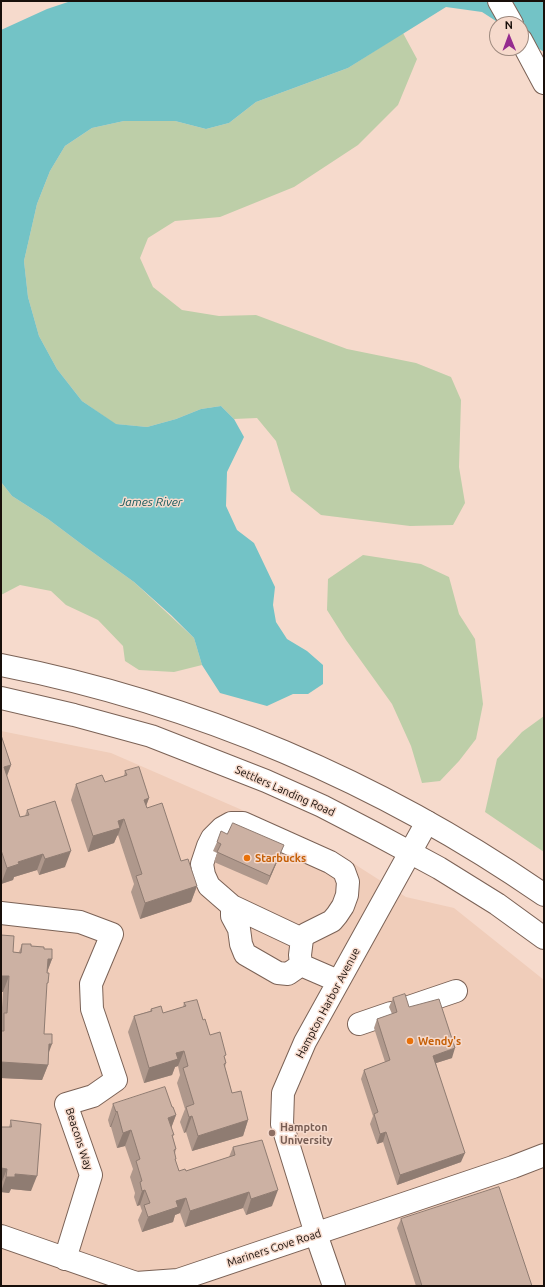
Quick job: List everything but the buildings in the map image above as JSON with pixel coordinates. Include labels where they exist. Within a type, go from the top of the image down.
[{"type":"main road","points":[[499,1],[507,16]]},
{"type":"main road","points":[[529,55],[544,83]]},
{"type":"main road","points":[[1,665],[49,675],[119,693],[176,710],[318,766],[382,798],[474,848],[544,895]]},
{"type":"main road","name":"Settlers Landing Road","points":[[1,698],[74,714],[136,732],[209,758],[266,781],[322,806],[439,868],[497,904],[544,938]]},
{"type":"main road","name":"Hampton Harbor Avenue","points":[[334,1286],[316,1234],[282,1124],[283,1093],[305,1042],[427,822]]},
{"type":"main road","points":[[301,965],[300,955],[302,940],[306,934],[332,921],[348,895],[348,882],[344,871],[330,862],[243,823],[231,823],[222,828],[212,838],[202,864],[208,886],[232,906],[302,940]]},
{"type":"main road","points":[[232,906],[232,916],[239,929],[241,944],[245,954],[278,973],[288,974],[301,965]]},
{"type":"main road","name":"Beacons Way","points":[[1,913],[80,922],[112,934],[91,984],[92,1009],[116,1080],[93,1096],[66,1104],[91,1175],[65,1259]]},
{"type":"main road","points":[[301,965],[338,981]]},
{"type":"main road","points":[[360,1024],[456,991]]},
{"type":"main road","name":"Mariners Cove Road","points":[[1,1236],[136,1283],[178,1280],[513,1167],[544,1155]]},
{"type":"shaded area","name":"Hampton University","points":[[1,731],[111,753],[242,810],[345,858],[406,897],[454,908],[544,980],[544,1286],[1,1286]]},
{"type":"green space","points":[[403,33],[417,59],[398,105],[358,145],[294,187],[220,217],[175,221],[148,238],[140,258],[153,287],[182,310],[219,316],[256,315],[347,349],[416,363],[451,377],[461,400],[459,467],[465,503],[453,525],[410,526],[321,515],[291,491],[276,441],[257,418],[234,419],[221,406],[201,409],[176,419],[147,427],[115,424],[82,401],[57,369],[39,336],[28,297],[24,261],[37,204],[50,171],[65,146],[92,128],[124,121],[175,121],[206,129],[229,123],[256,102],[348,68]]},
{"type":"green space","points":[[1,482],[12,496],[48,519],[134,582],[194,638],[202,665],[174,672],[139,670],[125,661],[123,646],[98,620],[66,605],[51,591],[20,585],[1,595]]},
{"type":"green space","points":[[363,555],[421,564],[449,577],[459,614],[475,639],[483,704],[476,739],[459,761],[440,781],[422,783],[411,746],[392,704],[346,640],[327,610],[328,579]]},
{"type":"green space","points":[[544,716],[544,852],[485,812],[497,759],[522,732]]},
{"type":"water","name":"James River","points":[[71,1],[544,1],[544,52],[529,42],[529,16],[489,17],[482,12],[446,7],[348,68],[256,102],[229,123],[206,129],[175,121],[124,121],[92,128],[65,146],[50,171],[37,204],[24,261],[28,297],[39,336],[57,369],[82,401],[116,424],[147,427],[176,419],[201,409],[221,406],[234,419],[244,437],[227,472],[226,506],[237,530],[254,543],[275,587],[273,605],[276,622],[287,639],[307,651],[323,665],[323,684],[308,694],[293,694],[267,706],[220,693],[202,665],[194,638],[171,615],[134,582],[48,519],[12,496],[1,482],[1,30],[47,9]]},
{"type":"place","name":"Starbucks","points":[[247,858]]},
{"type":"place","name":"Wendy's","points":[[410,1041]]},
{"type":"place","name":"Hampton University","points":[[272,1133]]}]
